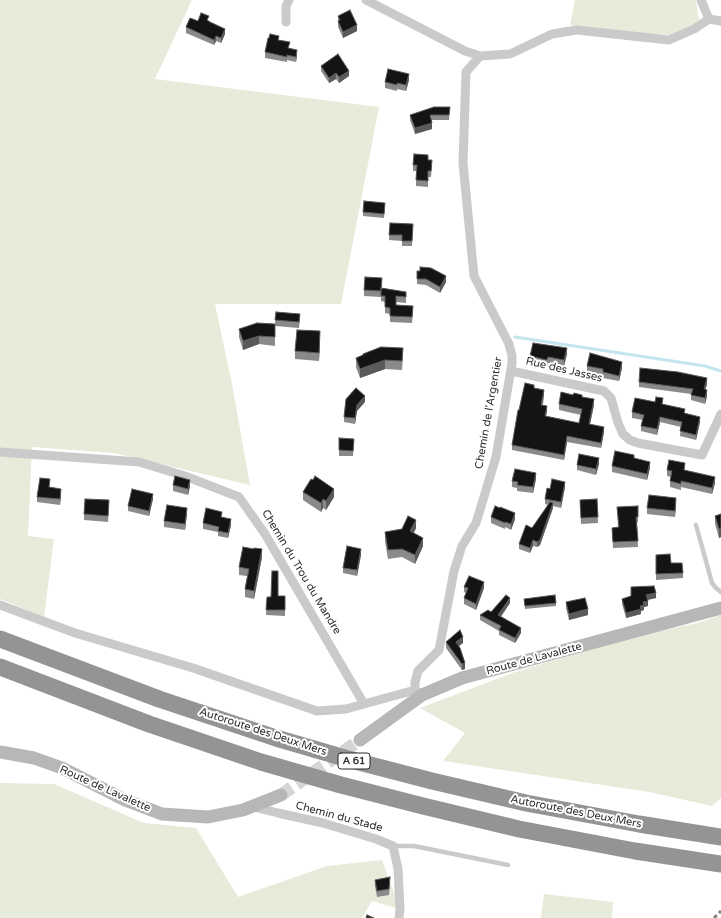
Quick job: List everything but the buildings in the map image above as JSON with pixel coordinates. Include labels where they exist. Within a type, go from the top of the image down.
[{"type":"highway","name":"Autoroute des Deux Mers","points":[[0,638],[159,699],[276,738],[355,761],[526,803],[639,824],[721,837]]},
{"type":"highway","name":"A 61","points":[[0,667],[156,726],[261,762],[341,785],[519,828],[635,851],[721,864]]},
{"type":"main road","name":"Route de Lavalette","points":[[360,740],[419,693],[462,678],[721,608]]},
{"type":"main road","name":"Route de Lavalette","points":[[0,752],[34,758],[62,768],[125,800],[162,814],[208,817],[254,807],[281,795]]},
{"type":"street","points":[[286,22],[286,6],[289,0]]},
{"type":"street","points":[[366,0],[465,51],[480,56],[510,54],[552,34],[577,30],[669,40],[694,29],[709,19],[721,21]]},
{"type":"street","points":[[702,0],[709,19]]},
{"type":"street","name":"Chemin de l'Argentier","points":[[419,693],[415,682],[418,671],[439,650],[454,571],[462,546],[476,523],[496,457],[511,371],[512,356],[509,344],[474,276],[463,163],[466,72],[480,56]]},
{"type":"street","name":"Rue des Jasses","points":[[511,371],[604,391],[611,398],[618,424],[623,434],[630,440],[638,443],[702,455],[721,414]]},
{"type":"street","name":"Chemin du Trou du Mandre","points":[[0,452],[139,462],[185,476],[239,497],[265,534],[364,704]]},
{"type":"street","points":[[0,604],[75,633],[193,668],[317,711],[346,709],[419,693]]},
{"type":"street","name":"Chemin du Stade","points":[[254,807],[323,823],[376,839],[393,846]]},
{"type":"street","points":[[393,846],[398,869],[400,909],[398,918]]},
{"type":"lane","points":[[696,525],[712,582],[721,592]]},
{"type":"lane","points":[[393,846],[414,846],[508,865]]},
{"type":"green space","points":[[0,0],[192,0],[155,79],[379,107],[341,304],[215,304],[232,384],[250,485],[114,453],[32,447],[28,536],[54,539],[44,617],[0,599]]},
{"type":"green space","points":[[575,0],[696,0],[699,21],[673,35],[633,33],[570,25]]},
{"type":"green space","points":[[721,615],[721,798],[712,806],[649,792],[443,761],[465,733],[420,708],[515,672],[629,638],[697,623]]},
{"type":"green space","points":[[0,783],[54,784],[144,823],[196,828],[238,897],[327,866],[382,860],[400,909],[372,901],[362,918],[0,918]]},
{"type":"green space","points":[[544,894],[613,902],[612,918],[541,918]]},
{"type":"waterway","points":[[515,337],[705,366],[721,371]]},
{"type":"tunnel","points":[[281,795],[360,740]]},
{"type":"railway","points":[[714,918],[721,911]]}]
